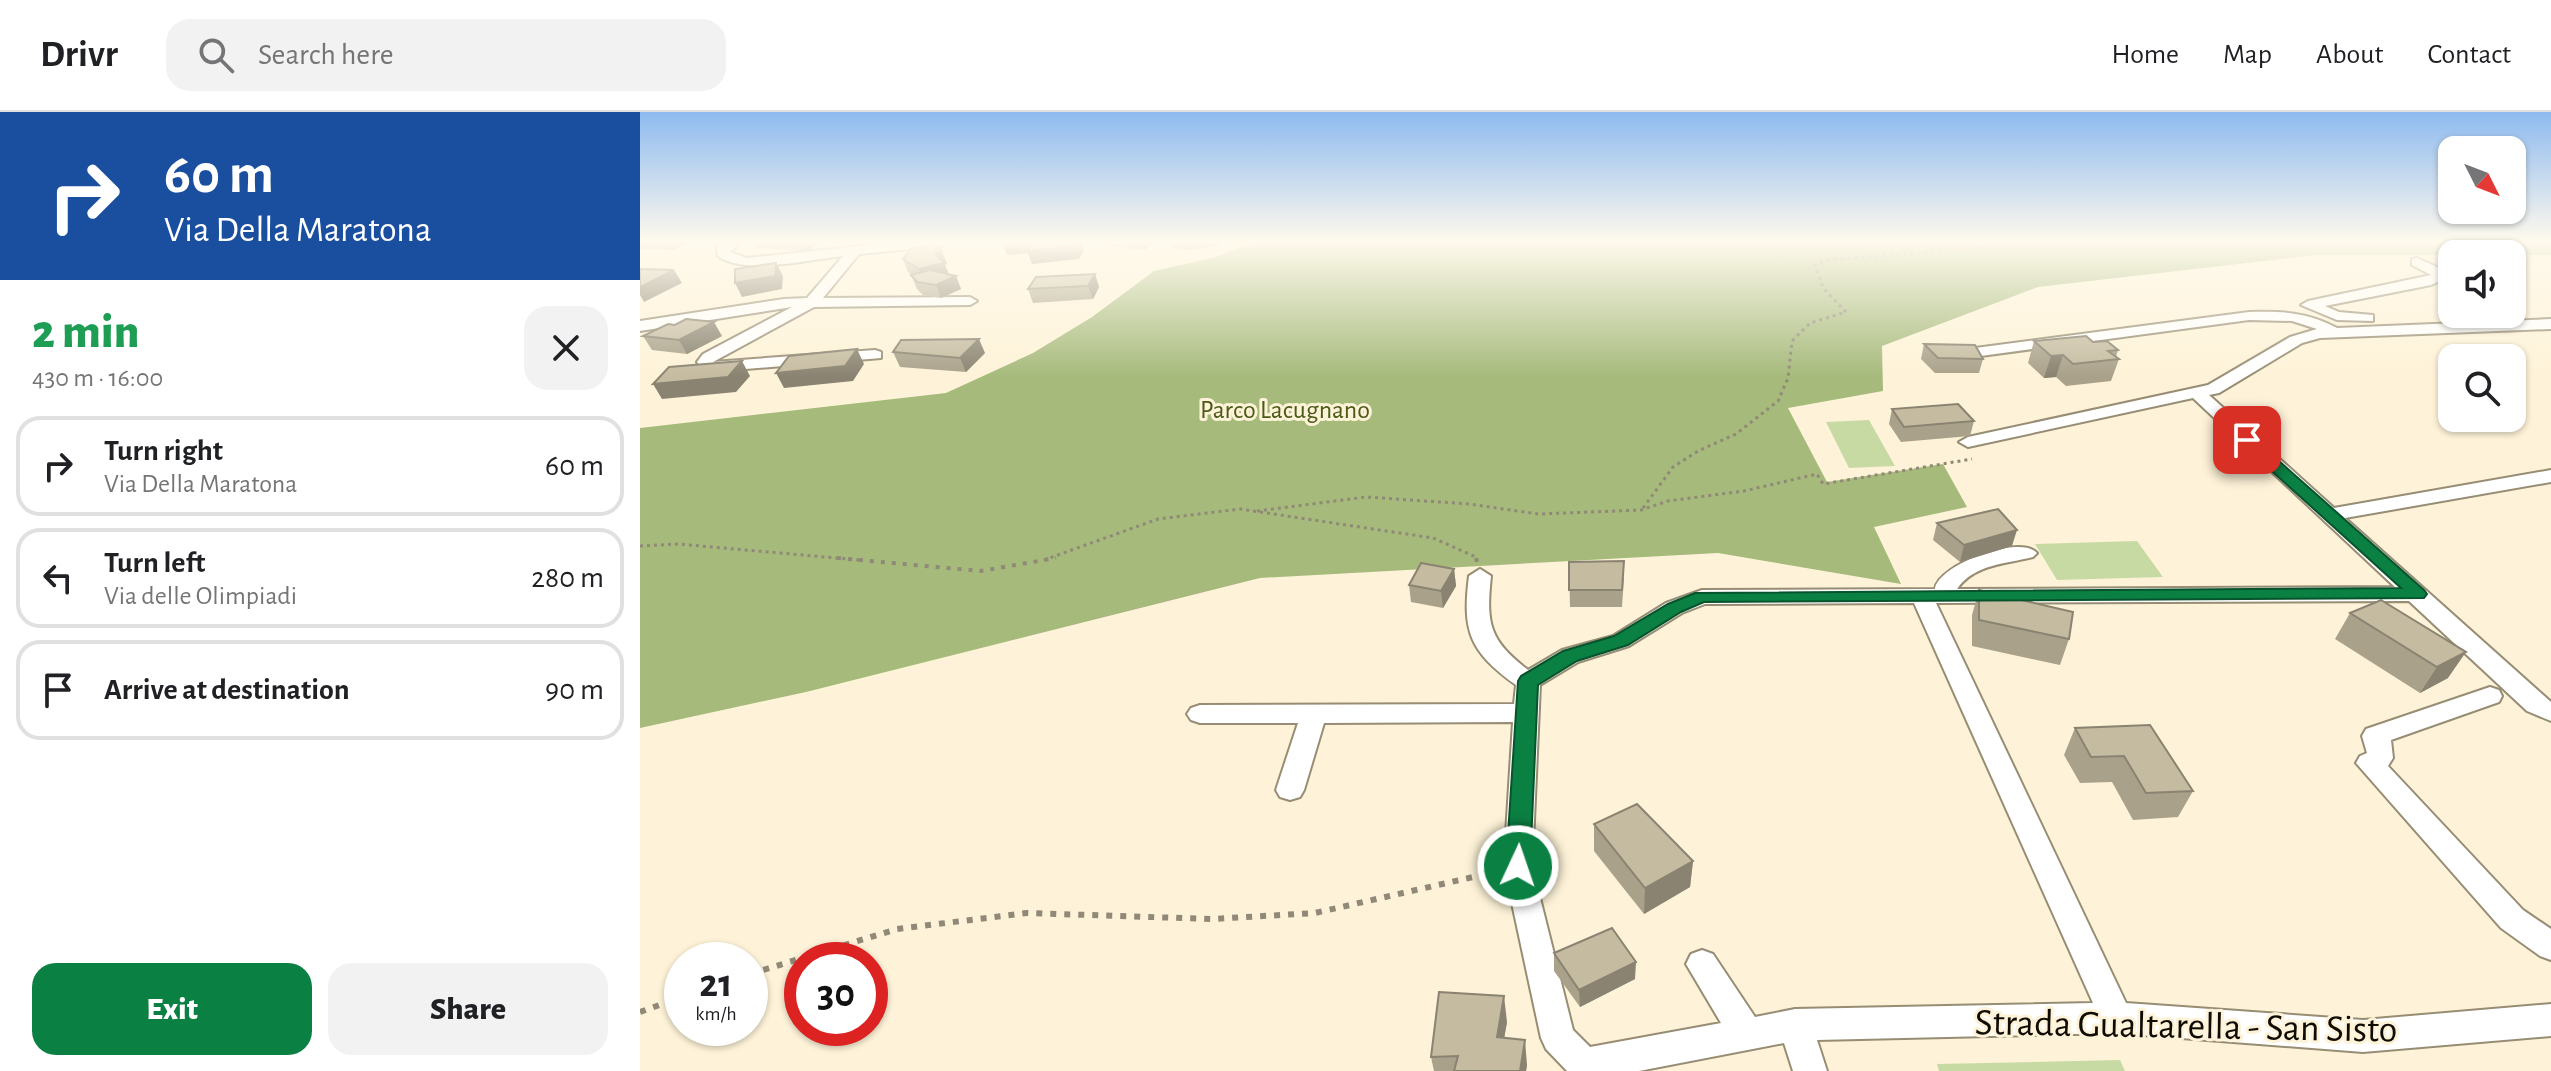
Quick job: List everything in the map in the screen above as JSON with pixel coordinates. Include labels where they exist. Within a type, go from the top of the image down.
[{"type":"street","points":[[825,287],[811,303],[709,357],[705,362],[709,367],[723,367],[875,355]]},
{"type":"street","points":[[2402,287],[2308,305],[2337,316],[2376,319],[2416,327]]},
{"type":"street","points":[[640,326],[784,303],[970,301]]},
{"type":"street","points":[[1966,353],[2249,316],[2297,315],[2333,332]]},
{"type":"street","points":[[1972,450],[2213,389],[2296,340],[2333,332],[2551,324]]},
{"type":"street","points":[[2197,393],[2536,705],[2551,712]]},
{"type":"street","points":[[2330,515],[2551,476]]},
{"type":"street","points":[[1934,596],[1965,569],[1986,558],[2026,553]]},
{"type":"street","points":[[1480,576],[1477,612],[1480,635],[1517,676],[1528,697]]},
{"type":"street","points":[[1200,714],[1314,713],[1528,697],[1570,656],[1621,641],[1674,608],[1702,597],[2418,594]]},
{"type":"street","points":[[1934,596],[2116,1018]]},
{"type":"street","points":[[2490,696],[2375,736],[2380,744],[2380,758],[2369,763],[2512,919],[2551,946]]},
{"type":"street","name":"Strada Gualtarella - San Sisto","points":[[1528,697],[1518,866],[1558,1038],[1583,1068],[1795,1025],[2116,1018],[2363,1036],[2551,1020]]},
{"type":"street","points":[[1290,790],[1314,713]]},
{"type":"street","points":[[1702,964],[1747,1034]]},
{"type":"street","points":[[1795,1025],[1810,1071]]},
{"type":"path","points":[[1641,510],[1673,467],[1698,451],[1736,434],[1778,401],[1788,378],[1792,341],[1810,323],[1846,312],[1823,287]]},
{"type":"path","points":[[1257,511],[1366,497],[1469,504],[1539,514],[1641,510],[1668,501],[1744,491],[1817,474],[1823,484],[1972,450]]},
{"type":"path","points":[[640,546],[678,544],[981,571],[1057,558],[1158,519],[1240,509],[1433,538],[1476,557],[1480,576]]},
{"type":"path","points":[[768,968],[897,929],[1027,913],[1212,919],[1315,913],[1518,866]]},
{"type":"path","points":[[640,1012],[664,1003]]},
{"type":"green space","name":"Parco Lacugnano","points":[[1133,287],[2040,287],[1882,346],[1883,391],[1788,408],[1827,482],[1943,464],[1967,507],[1874,527],[1901,584],[1718,553],[1260,578],[806,692],[640,728],[640,428],[946,393],[1033,353],[1092,317]]},
{"type":"green space","points":[[1869,420],[1895,466],[1849,468],[1826,422]]},
{"type":"green space","points":[[2137,541],[2163,577],[2057,580],[2035,544]]},
{"type":"green space","points":[[2120,1060],[2125,1071],[1939,1071],[1937,1064]]},
{"type":"building","points":[[1029,287],[1073,287],[1028,289]]},
{"type":"building","points":[[686,319],[714,322],[679,340],[643,336],[668,324],[675,325]]},
{"type":"building","points":[[2086,336],[2093,342],[2107,341],[2118,350],[2108,351],[2119,359],[2073,364],[2063,355],[2051,356],[2034,341]]},
{"type":"building","points":[[979,339],[960,358],[893,352],[901,340]]},
{"type":"building","points":[[1924,344],[1975,345],[1983,359],[1938,358]]},
{"type":"building","points":[[857,349],[845,366],[776,373],[789,356]]},
{"type":"building","points":[[742,361],[728,377],[653,384],[669,367]]},
{"type":"building","points":[[1958,404],[1974,421],[1904,427],[1892,409]]},
{"type":"building","points":[[1998,509],[2017,530],[1964,545],[1937,523]]},
{"type":"building","points":[[1624,561],[1622,590],[1569,590],[1569,562]]},
{"type":"building","points":[[1421,563],[1454,569],[1441,591],[1409,585]]},
{"type":"building","points":[[1979,590],[2073,612],[2069,639],[1979,620]]},
{"type":"building","points":[[2381,600],[2466,652],[2437,667],[2350,613]]},
{"type":"building","points":[[2150,725],[2193,791],[2146,793],[2124,756],[2091,757],[2075,728]]},
{"type":"building","points":[[1637,804],[1693,861],[1645,888],[1594,824]]},
{"type":"building","points":[[1612,928],[1636,962],[1579,990],[1554,953]]},
{"type":"building","points":[[1439,992],[1504,996],[1497,1037],[1525,1040],[1520,1071],[1454,1071],[1458,1056],[1431,1057]]},
{"type":"route","points":[[1518,866],[1528,681],[1570,656],[1621,641],[1674,608],[1702,597],[2418,594],[2247,440]]}]
